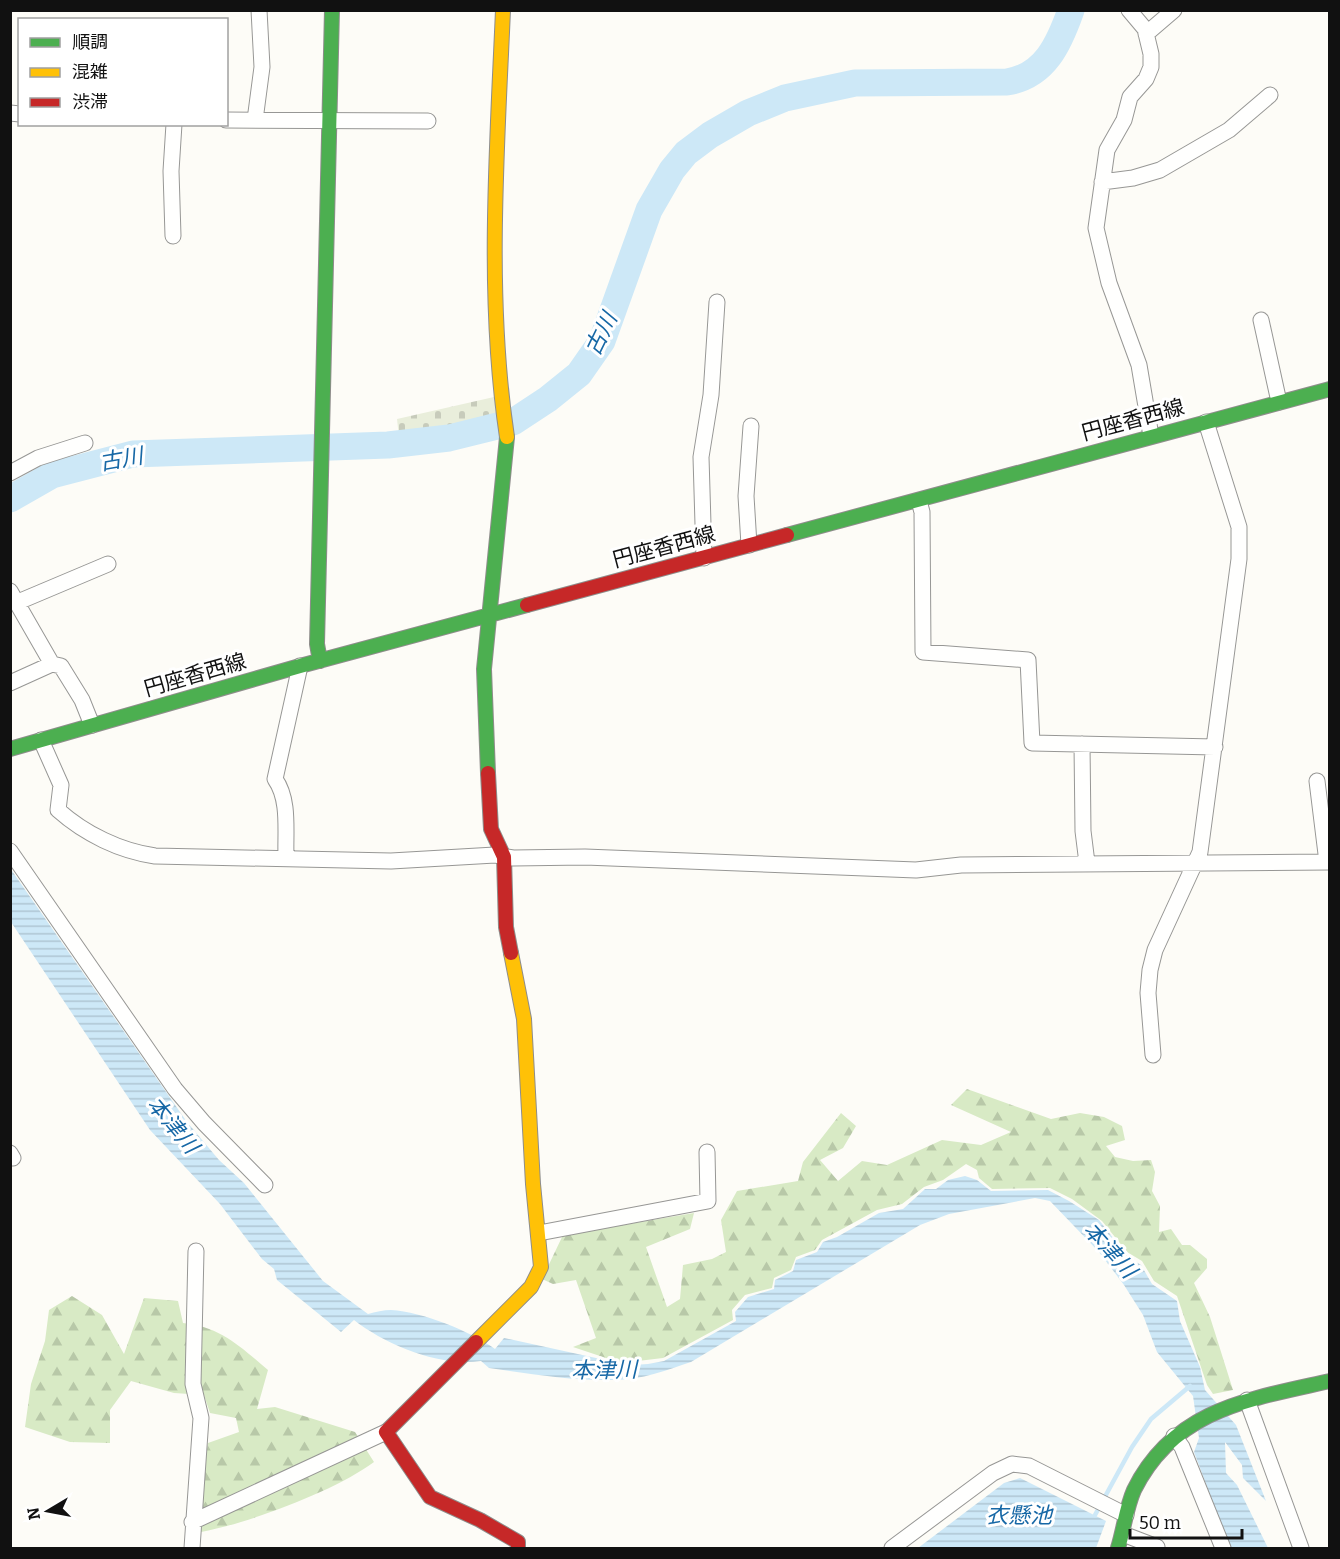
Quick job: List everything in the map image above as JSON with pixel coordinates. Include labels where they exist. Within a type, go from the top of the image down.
[{"type":"street","points":[[255,120],[262,68],[259,10]]},
{"type":"street","points":[[320,661],[317,644],[320,436],[332,10]]},
{"type":"street","points":[[192,1522],[386,1432],[531,1287],[541,1267],[533,1184],[524,1019],[506,927],[504,857],[492,829],[488,805],[484,669],[508,445],[503,414],[497,323],[496,180],[503,10]]},
{"type":"street","points":[[1130,10],[1146,34],[1151,54],[1151,67],[1146,80],[1130,97],[1124,120],[1107,150],[1096,228],[1109,283],[1139,365],[1151,436]]},
{"type":"street","points":[[1146,34],[1174,10]]},
{"type":"street","points":[[1102,182],[1133,178],[1160,170],[1197,146],[1228,130],[1270,95]]},
{"type":"street","points":[[228,120],[428,121]]},
{"type":"street","points":[[173,236],[171,171],[174,126]]},
{"type":"street","points":[[704,558],[701,457],[711,395],[717,302]]},
{"type":"street","points":[[1261,320],[1279,402]]},
{"type":"street","name":"円座香西線","points":[[10,749],[300,666],[1329,389]]},
{"type":"street","points":[[1153,1055],[1148,993],[1150,970],[1155,950],[1197,862],[1215,747],[1239,559],[1239,527],[1206,422]]},
{"type":"street","points":[[749,545],[746,496],[751,426]]},
{"type":"street","points":[[10,473],[38,458],[85,443]]},
{"type":"street","points":[[919,501],[922,512],[922,652],[1028,660],[1032,743],[1215,747]]},
{"type":"street","points":[[52,664],[14,596],[108,564]]},
{"type":"street","points":[[10,683],[52,664],[61,666],[82,700],[92,725]]},
{"type":"street","points":[[286,857],[285,804],[281,787],[276,779],[300,666]]},
{"type":"street","points":[[41,740],[61,785],[58,810],[78,826],[116,846],[131,852],[155,856],[392,861],[495,855],[916,870],[961,865],[1328,862],[1322,790]]},
{"type":"street","points":[[1082,744],[1083,831],[1087,863]]},
{"type":"street","points":[[10,851],[175,1089],[204,1123],[265,1185]]},
{"type":"street","points":[[539,1233],[708,1201],[707,1152]]},
{"type":"street","points":[[192,1548],[201,1418],[193,1384],[196,1251]]},
{"type":"street","points":[[1157,1547],[1121,1541],[1126,1515],[1144,1471],[1155,1454],[1192,1421],[1220,1409],[1329,1381]]},
{"type":"street","points":[[1244,1402],[1301,1548]]},
{"type":"street","points":[[386,1432],[430,1497],[480,1520],[518,1542],[518,1548]]},
{"type":"street","points":[[1176,1434],[1222,1548]]},
{"type":"street","points":[[892,1548],[993,1473],[1012,1464],[1029,1466],[1126,1515]]},
{"type":"green space","points":[[494,397],[497,420],[414,437],[399,437],[397,419]]},
{"type":"green space","points":[[967,1089],[1051,1119],[1080,1113],[1104,1117],[1122,1126],[1125,1140],[1106,1146],[1115,1157],[1133,1161],[1151,1160],[1155,1172],[1152,1191],[1160,1206],[1159,1232],[1171,1229],[1182,1245],[1190,1245],[1207,1259],[1207,1268],[1194,1283],[1210,1317],[1233,1390],[1213,1394],[1207,1385],[1177,1296],[1154,1281],[1142,1261],[1127,1252],[1102,1221],[1072,1199],[1050,1188],[992,1189],[979,1178],[977,1170],[966,1164],[943,1180],[924,1187],[902,1204],[877,1210],[822,1240],[815,1250],[796,1257],[791,1270],[774,1278],[772,1288],[745,1295],[732,1310],[733,1320],[663,1358],[621,1363],[573,1347],[596,1338],[576,1280],[553,1284],[542,1279],[563,1235],[694,1213],[690,1229],[646,1247],[667,1307],[680,1299],[683,1265],[712,1259],[726,1252],[721,1220],[737,1191],[798,1181],[803,1162],[841,1113],[856,1126],[843,1148],[820,1160],[838,1181],[862,1161],[887,1165],[942,1140],[981,1145],[1011,1132],[951,1105]]},
{"type":"green space","points":[[72,1296],[102,1315],[124,1354],[144,1298],[178,1301],[183,1323],[208,1328],[219,1333],[268,1370],[257,1409],[275,1407],[355,1432],[374,1462],[315,1495],[267,1514],[201,1532],[198,1507],[208,1443],[239,1432],[236,1418],[210,1413],[204,1395],[174,1393],[131,1381],[110,1410],[110,1443],[70,1442],[25,1427],[31,1384],[45,1341],[49,1310]]},
{"type":"water","name":"本津川","points":[[10,868],[187,1122],[219,1160],[244,1183],[323,1281],[368,1314],[391,1310],[417,1314],[460,1329],[495,1349],[504,1338],[596,1358],[618,1366],[648,1364],[664,1361],[736,1321],[735,1312],[748,1297],[774,1289],[775,1280],[793,1271],[796,1260],[817,1252],[823,1242],[837,1237],[879,1213],[903,1209],[925,1189],[936,1189],[948,1180],[965,1176],[977,1180],[991,1191],[1048,1190],[1099,1220],[1128,1257],[1141,1265],[1152,1284],[1177,1301],[1180,1321],[1200,1367],[1205,1390],[1236,1425],[1266,1501],[1243,1478],[1242,1465],[1225,1442],[1226,1473],[1237,1485],[1268,1548],[1230,1548],[1194,1452],[1199,1438],[1193,1396],[1157,1352],[1143,1315],[1124,1285],[1099,1252],[1050,1201],[1035,1198],[949,1214],[920,1225],[691,1362],[654,1374],[625,1380],[552,1377],[489,1368],[481,1361],[448,1361],[397,1346],[354,1320],[341,1332],[277,1280],[274,1269],[262,1259],[220,1204],[150,1130],[11,922]]},
{"type":"water","name":"衣懸池","points":[[1020,1478],[1106,1521],[1096,1548],[918,1548],[1004,1483]]},
{"type":"waterway","name":"古川","points":[[10,499],[52,475],[133,454],[388,445],[449,438],[513,422],[548,399],[579,374],[602,341],[649,210],[672,170],[686,153],[710,135],[748,113],[785,98],[855,83],[1007,82],[1020,79],[1041,66],[1049,56],[1071,10]]},
{"type":"waterway","points":[[1095,1515],[1132,1447],[1151,1419],[1190,1386]]},
{"type":"traffic: fast","points":[[320,661],[317,644],[332,10]]},
{"type":"traffic: fast","points":[[787,535],[1330,389]]},
{"type":"traffic: fast","points":[[488,773],[484,669],[507,437]]},
{"type":"traffic: fast","points":[[10,749],[300,666],[527,605]]},
{"type":"traffic: fast","points":[[1118,1548],[1134,1490],[1151,1463],[1170,1441],[1192,1425],[1243,1402],[1330,1381]]},
{"type":"traffic: slow","points":[[503,10],[496,170],[495,278],[497,331],[507,437]]},
{"type":"traffic: slow","points":[[476,1342],[531,1287],[541,1267],[533,1184],[524,1019],[511,953]]},
{"type":"traffic: jam","points":[[527,605],[787,535]]},
{"type":"traffic: jam","points":[[488,773],[491,829],[504,857],[506,927],[511,953]]},
{"type":"traffic: jam","points":[[476,1342],[386,1432],[430,1497],[480,1520],[518,1542],[518,1548]]}]
